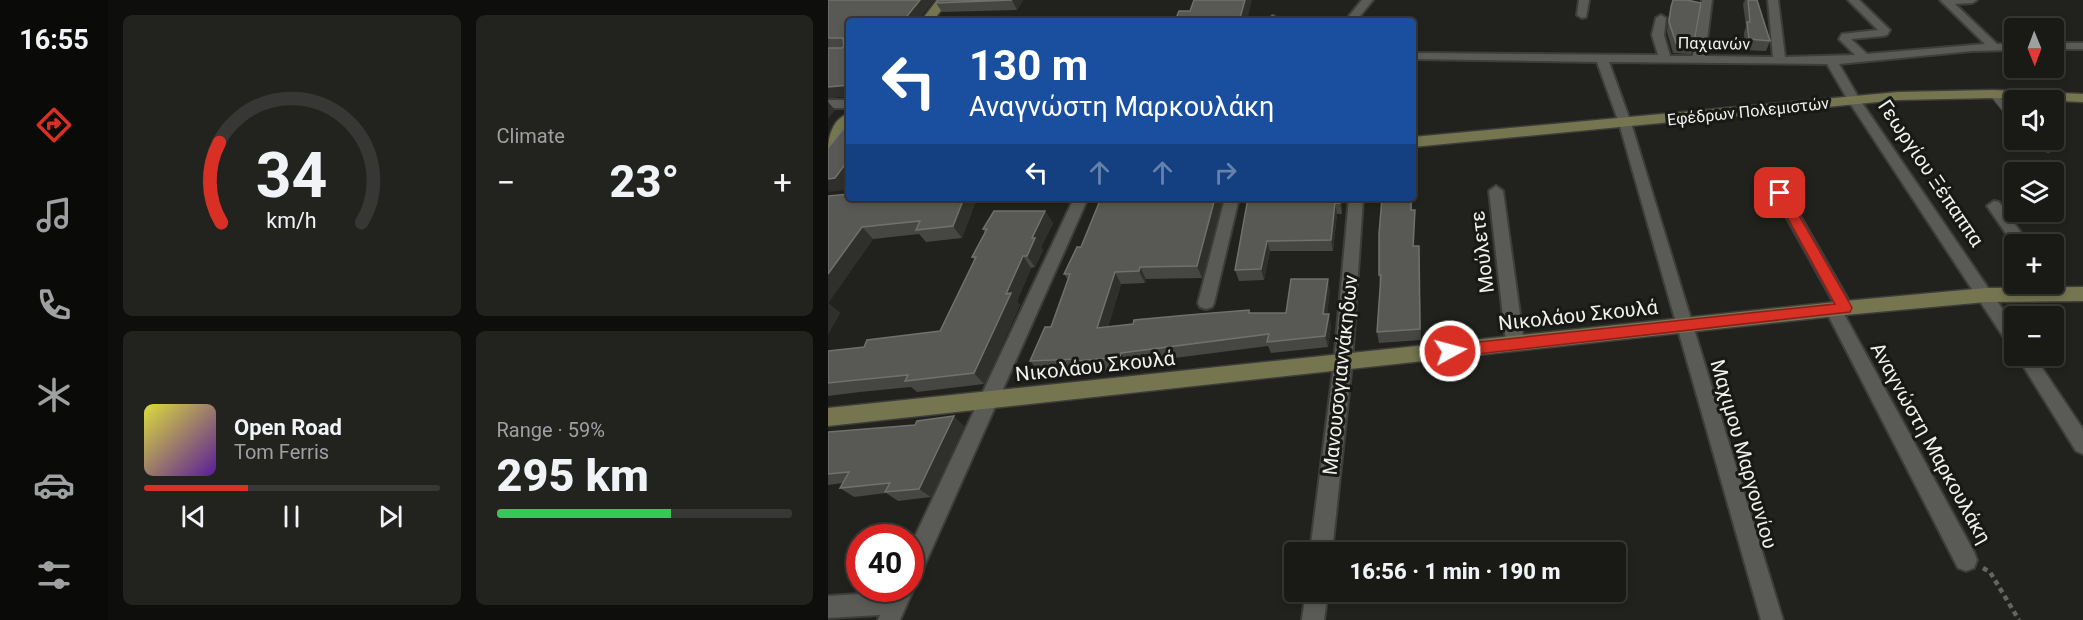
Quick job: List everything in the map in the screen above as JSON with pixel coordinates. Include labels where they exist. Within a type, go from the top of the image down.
[{"type":"street","points":[[929,18],[943,0]]},
{"type":"street","points":[[1353,18],[1368,0]]},
{"type":"street","points":[[1582,15],[1584,0]]},
{"type":"street","points":[[1699,58],[1707,0]]},
{"type":"street","points":[[1773,0],[1779,60]]},
{"type":"street","points":[[1853,0],[1884,30],[1883,33],[1846,36],[1845,39],[1864,58]]},
{"type":"street","points":[[1945,0],[1972,0]]},
{"type":"street","points":[[1945,0],[1995,47]]},
{"type":"street","points":[[1661,18],[1658,35],[1665,58]]},
{"type":"street","points":[[2064,46],[2083,46]]},
{"type":"street","name":"Παχιανών","points":[[1416,56],[1831,61],[2004,47]]},
{"type":"street","name":"Μαχιμου Mαργουνίου","points":[[1602,59],[1625,123],[1772,620]]},
{"type":"street","name":"Γεωργίου Ξέπαππα","points":[[1831,61],[1854,100],[2004,323]]},
{"type":"street","name":"Εφέδρων Πολεμιστών","points":[[1416,142],[1854,100],[1941,94],[2083,98]]},
{"type":"street","points":[[828,104],[846,104]]},
{"type":"street","points":[[828,145],[846,122]]},
{"type":"street","name":"Μούλετε","points":[[1496,191],[1515,343]]},
{"type":"street","name":"Αναγνώστη Μαρκουλάκη","points":[[1780,193],[1966,560]]},
{"type":"street","points":[[924,542],[1080,201]]},
{"type":"street","points":[[1206,303],[1231,201]]},
{"type":"street","name":"Μανουσογιαννάκηδων","points":[[1322,542],[1343,363],[1356,201]]},
{"type":"street","points":[[1994,206],[2015,234]]},
{"type":"street","name":"Νικολάου Σκουλά","points":[[2064,291],[2083,294]]},
{"type":"street","name":"Νικολάου Σκουλά","points":[[828,417],[2004,293]]},
{"type":"street","points":[[2032,366],[2083,445]]},
{"type":"street","points":[[1313,620],[1315,602]]},
{"type":"street","points":[[828,607],[896,604]]},
{"type":"lane","points":[[1992,94],[2004,108]]},
{"type":"path","name":"Αναγνώστη Μαρκουλάκη","points":[[1966,560],[1990,572],[2019,620]]},
{"type":"building","points":[[828,0],[920,0],[905,18],[846,18],[846,85],[828,87],[828,48],[844,46],[843,38],[828,38]]},
{"type":"building","points":[[938,0],[1012,0],[936,3]]},
{"type":"building","points":[[1194,0],[1245,0],[1240,18],[1176,18],[1179,11],[1190,11]]},
{"type":"building","points":[[1673,0],[1701,3],[1694,43],[1676,43],[1669,22]]},
{"type":"building","points":[[1748,0],[1757,0],[1770,41],[1749,39]]},
{"type":"building","points":[[846,126],[846,163],[835,178],[828,179],[828,148]]},
{"type":"building","points":[[846,194],[846,201],[963,201],[953,226],[916,230],[920,221],[862,227],[828,274],[828,196]]},
{"type":"building","points":[[1100,201],[1214,201],[1197,266],[1140,267],[1139,271],[1115,272],[1097,328],[1133,324],[1134,320],[1249,310],[1249,313],[1286,313],[1291,279],[1328,279],[1323,314],[1329,314],[1325,336],[1267,342],[1269,334],[1121,353],[1120,357],[1077,361],[1077,359],[1030,361],[1045,327],[1051,327],[1070,274],[1064,274],[1077,247],[1081,247]]},
{"type":"building","points":[[1247,201],[1340,201],[1340,203],[1335,203],[1331,240],[1267,241],[1261,269],[1235,270]]},
{"type":"building","points":[[1382,201],[1411,201],[1411,210],[1415,210],[1413,246],[1419,246],[1420,329],[1377,332],[1381,275],[1379,275]]},
{"type":"building","points":[[994,211],[1045,211],[1032,238],[1035,238],[1027,256],[1023,256],[1006,294],[1011,293],[974,373],[905,381],[908,375],[828,383],[828,351],[864,347],[867,340],[940,331],[976,257],[972,257],[987,229],[983,229]]},
{"type":"building","points":[[954,416],[919,489],[885,492],[890,483],[840,488],[849,472],[828,474],[828,432],[915,425],[917,421]]},
{"type":"route","points":[[1450,351],[1845,308],[1780,193]]}]
